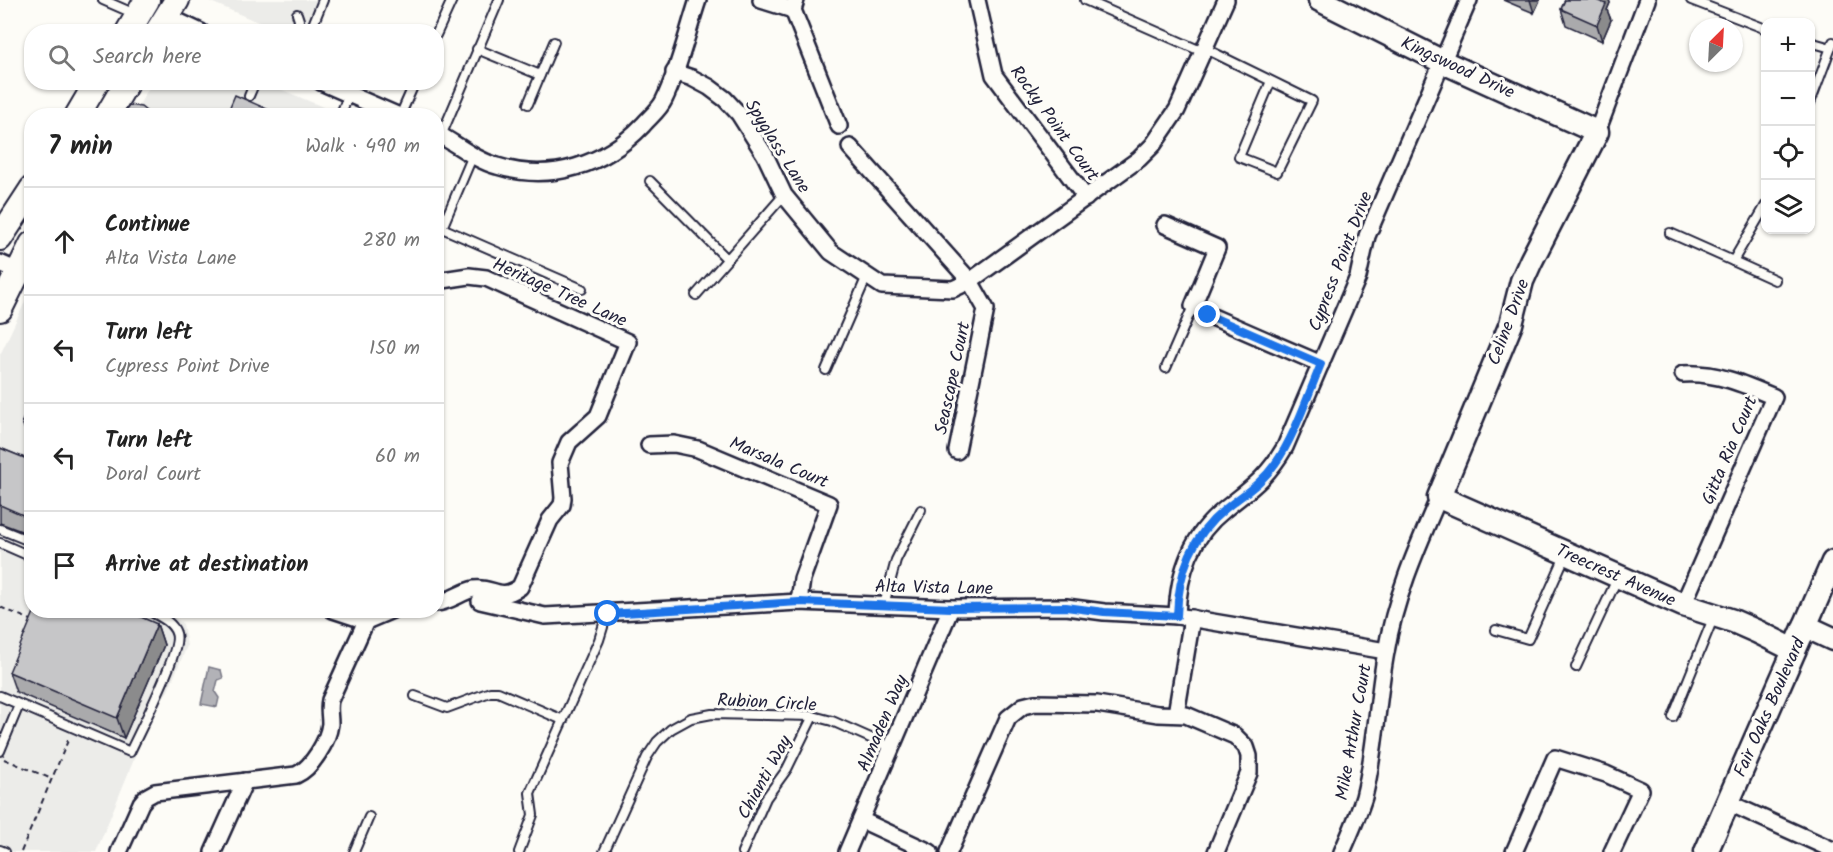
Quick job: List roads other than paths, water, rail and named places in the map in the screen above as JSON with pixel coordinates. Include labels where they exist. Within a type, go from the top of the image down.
[{"type":"main road","points":[[82,108],[92,90]]},
{"type":"main road","points":[[112,108],[122,90]]},
{"type":"main road","points":[[0,238],[24,201]]},
{"type":"main road","points":[[0,309],[13,269],[24,255]]},
{"type":"street","points":[[444,138],[473,156],[498,167],[538,172],[556,172],[576,168],[607,155],[637,131],[663,102],[698,0]]},
{"type":"street","points":[[761,0],[795,5],[839,126]]},
{"type":"street","name":"Rocky Point Court","points":[[977,0],[994,75],[1086,198]]},
{"type":"street","name":"Spyglass Lane","points":[[674,72],[709,87],[739,114],[765,155],[784,195],[831,252],[882,286],[953,289],[970,281],[1086,198],[1139,159],[1153,145],[1177,110],[1226,0]]},
{"type":"street","name":"Kingswood Drive","points":[[1320,0],[1443,62],[1597,132]]},
{"type":"street","name":"Cypress Point Drive","points":[[1176,714],[1185,617],[1177,599],[1182,574],[1195,543],[1208,526],[1223,511],[1249,492],[1275,464],[1285,447],[1358,277],[1367,236],[1469,0]]},
{"type":"street","name":"Celine Drive","points":[[1386,651],[1401,591],[1510,324],[1522,281],[1597,132],[1647,0]]},
{"type":"street","points":[[167,16],[184,24]]},
{"type":"street","points":[[340,90],[381,108]]},
{"type":"street","points":[[850,147],[970,281]]},
{"type":"street","points":[[1165,225],[1217,248],[1193,306],[1208,315],[1321,364]]},
{"type":"street","name":"Heritage Tree Lane","points":[[444,280],[468,276],[486,278],[628,342],[598,416],[569,442],[560,464],[562,504],[550,520],[520,586],[512,592],[503,594],[478,589],[471,590],[444,600]]},
{"type":"street","name":"Seascape Court","points":[[957,451],[986,309],[970,281]]},
{"type":"street","name":"Gitta Ria Court","points":[[1683,375],[1712,375],[1731,379],[1774,397],[1683,604]]},
{"type":"street","name":"Marsala Court","points":[[649,446],[674,444],[698,449],[829,504],[802,579],[799,602]]},
{"type":"street","name":"Treecrest Avenue","points":[[1439,497],[1683,604],[1758,632],[1794,650]]},
{"type":"street","name":"Fair Oaks Boulevard","points":[[1706,852],[1833,562]]},
{"type":"street","name":"Alta Vista Lane","points":[[480,601],[546,616],[799,602],[951,608],[1066,607],[1104,612],[1185,617],[1386,651]]},
{"type":"street","name":"Almaden Way","points":[[847,852],[951,608]]},
{"type":"street","points":[[357,618],[366,621],[373,618]]},
{"type":"street","points":[[119,852],[141,803],[155,792],[296,775],[311,765],[329,728],[330,700],[366,621]]},
{"type":"street","points":[[1805,626],[1833,639]]},
{"type":"street","name":"Mike Arthur Court","points":[[1342,852],[1355,824],[1367,782],[1386,651]]},
{"type":"street","points":[[949,852],[1008,718],[1023,706],[1035,703],[1097,704],[1158,714],[1191,716],[1235,736],[1246,747],[1249,756],[1249,773],[1216,852]]},
{"type":"street","points":[[1514,852],[1555,758],[1606,774],[1641,790],[1612,852]]},
{"type":"street","points":[[213,852],[245,781]]},
{"type":"street","points":[[1727,802],[1833,850]]},
{"type":"street","points":[[861,820],[930,852]]},
{"type":"lane","points":[[103,0],[137,16]]},
{"type":"lane","points":[[313,24],[323,0]]},
{"type":"lane","points":[[441,24],[452,0]]},
{"type":"lane","points":[[444,124],[499,0]]},
{"type":"lane","points":[[1085,0],[1204,50],[1271,81],[1312,101],[1277,172],[1239,157],[1271,81]]},
{"type":"lane","points":[[1691,0],[1761,27]]},
{"type":"lane","points":[[297,14],[298,24]]},
{"type":"lane","points":[[528,104],[554,42]]},
{"type":"lane","points":[[1815,43],[1832,45],[1815,90]]},
{"type":"lane","points":[[477,49],[540,75]]},
{"type":"lane","points":[[249,96],[252,90]]},
{"type":"lane","points":[[404,108],[411,90]]},
{"type":"lane","points":[[343,108],[349,94]]},
{"type":"lane","points":[[444,223],[473,156]]},
{"type":"lane","points":[[650,181],[728,259]]},
{"type":"lane","points":[[696,295],[784,195]]},
{"type":"lane","points":[[1733,261],[1761,213]]},
{"type":"lane","points":[[444,229],[582,289]]},
{"type":"lane","points":[[1670,233],[1775,280]]},
{"type":"lane","points":[[826,370],[867,276]]},
{"type":"lane","points":[[1166,368],[1193,306]]},
{"type":"lane","points":[[884,605],[896,560],[921,510]]},
{"type":"lane","points":[[0,529],[24,539]]},
{"type":"lane","points":[[0,543],[24,554]]},
{"type":"lane","points":[[1496,630],[1528,639],[1566,553]]},
{"type":"lane","points":[[1576,667],[1619,576]]},
{"type":"lane","points":[[519,852],[533,814],[530,793],[599,640],[608,614]]},
{"type":"lane","points":[[1673,717],[1714,615]]},
{"type":"lane","points":[[0,696],[130,752],[169,666],[178,636],[173,627],[160,618]]},
{"type":"lane","points":[[415,696],[447,708],[490,692],[498,692],[563,720]]},
{"type":"lane","points":[[0,751],[19,705]]},
{"type":"lane","name":"Rubion Circle","points":[[604,852],[647,757],[657,742],[671,729],[691,718],[712,714],[813,716],[832,721],[893,748]]},
{"type":"lane","name":"Chianti Way","points":[[742,852],[766,798],[787,769],[813,716]]},
{"type":"lane","points":[[354,852],[369,818]]},
{"type":"lane","points":[[0,850],[5,852]]}]
